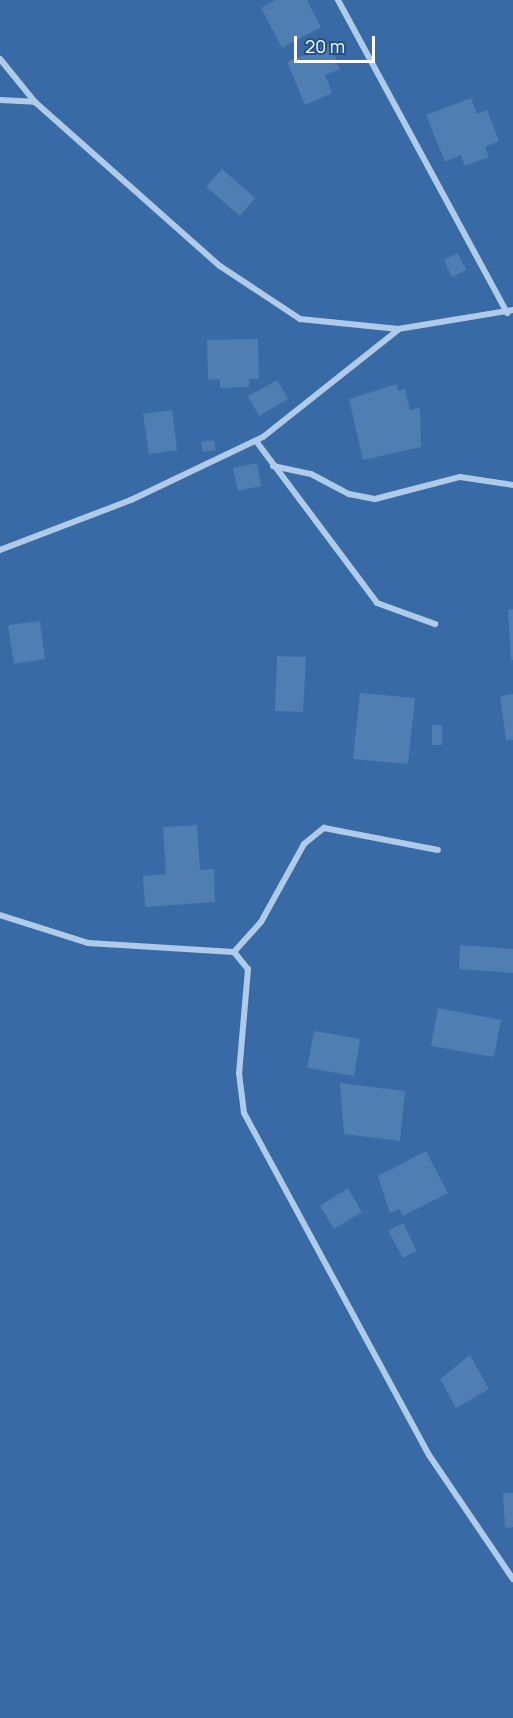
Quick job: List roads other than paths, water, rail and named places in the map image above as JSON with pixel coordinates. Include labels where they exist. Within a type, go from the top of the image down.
[{"type":"street","points":[[0,59],[34,102],[220,266],[274,307],[326,325],[398,329],[510,312],[338,0]]},
{"type":"street","points":[[0,100],[34,102]]},
{"type":"street","points":[[0,550],[131,500],[256,441],[398,329]]},
{"type":"street","points":[[256,441],[272,466],[377,603],[435,624]]},
{"type":"street","points":[[272,466],[311,474],[349,495],[375,499],[460,477],[513,485]]},
{"type":"street","points":[[234,952],[261,922],[304,844],[324,828],[438,850]]},
{"type":"street","points":[[0,915],[88,943],[234,952],[248,969],[239,1073],[244,1113],[429,1455],[513,1579]]}]
